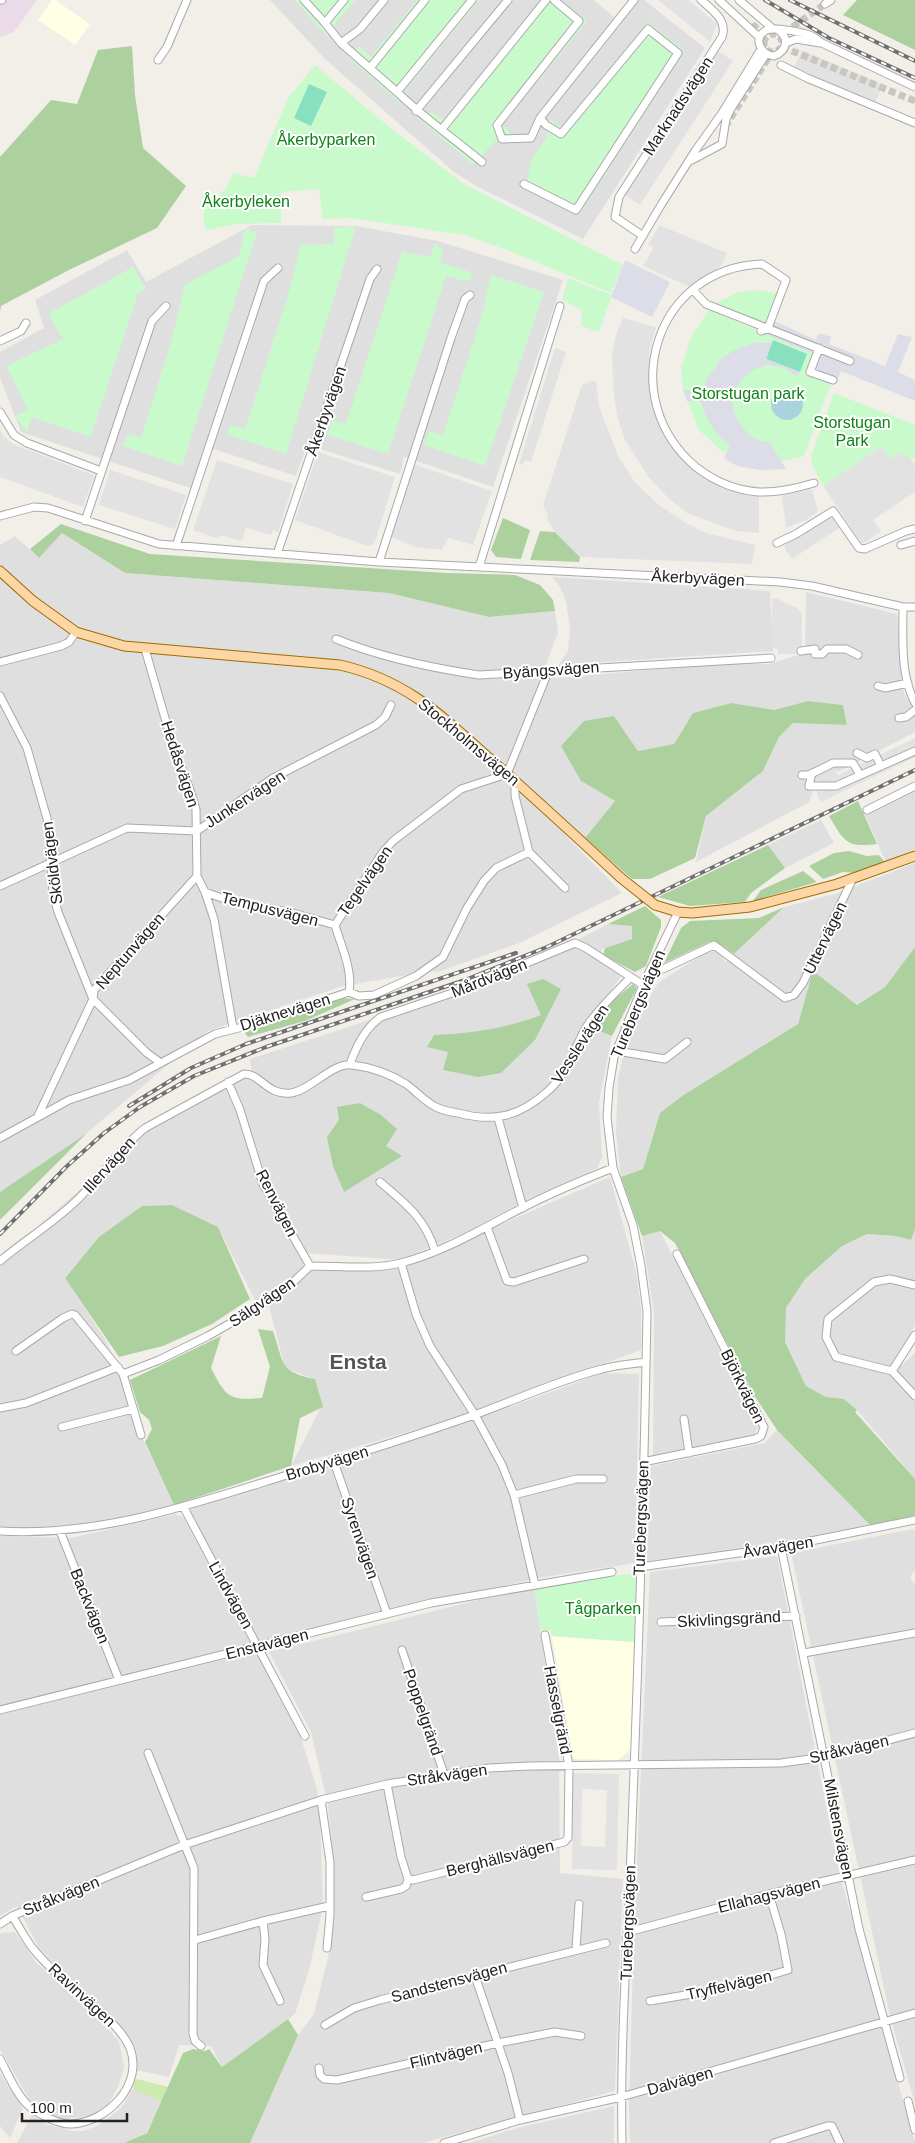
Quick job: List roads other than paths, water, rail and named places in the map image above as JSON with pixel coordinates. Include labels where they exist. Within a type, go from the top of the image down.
[{"type":"main road","name":"Stockholmsvägen","points":[[0,571],[33,601],[76,632],[124,646],[340,665],[363,670],[385,679],[428,704],[621,878],[655,905],[678,912],[692,913],[750,908],[853,878],[915,856]]},
{"type":"street","points":[[158,60],[167,48],[188,0]]},
{"type":"street","points":[[304,0],[341,43],[416,111],[442,129],[482,162]]},
{"type":"street","points":[[325,23],[344,0]]},
{"type":"street","points":[[341,43],[360,29],[384,0]]},
{"type":"street","points":[[370,68],[425,0]]},
{"type":"street","points":[[397,92],[472,0]]},
{"type":"street","points":[[416,111],[508,0]]},
{"type":"street","points":[[442,129],[546,0]]},
{"type":"street","points":[[554,0],[580,21],[497,125],[502,139],[531,138],[540,118],[634,0]]},
{"type":"street","name":"Marknadsvägen","points":[[643,236],[614,217],[619,197],[722,37],[724,32],[723,23],[701,0]]},
{"type":"street","points":[[689,162],[722,144],[726,119],[730,110],[763,52],[759,38],[719,0]]},
{"type":"street","points":[[725,0],[752,24]]},
{"type":"street","points":[[739,0],[785,36],[786,43]]},
{"type":"street","points":[[524,184],[576,210],[678,53],[648,29],[561,134],[546,125],[540,118]]},
{"type":"street","points":[[759,38],[765,30],[775,29],[812,36],[822,43],[915,87]]},
{"type":"street","points":[[763,52],[774,56],[780,53],[786,43],[796,39],[822,43]]},
{"type":"street","points":[[635,249],[707,133],[763,52]]},
{"type":"street","points":[[781,65],[807,78],[915,123]]},
{"type":"street","points":[[707,133],[705,140],[709,147],[713,149]]},
{"type":"street","points":[[765,330],[786,280],[762,264],[744,265],[708,279],[680,302],[668,317],[658,336],[654,362],[654,396],[668,434],[686,458],[713,478],[740,490],[760,492],[782,491],[814,483]]},
{"type":"street","points":[[176,546],[264,282],[278,268]]},
{"type":"street","name":"Åkerbyvägen","points":[[277,554],[370,279],[377,269]]},
{"type":"street","points":[[693,290],[706,304],[765,330],[819,348],[850,361]]},
{"type":"street","points":[[379,562],[465,299],[470,295]]},
{"type":"street","points":[[85,521],[152,321],[166,306]]},
{"type":"street","points":[[479,567],[560,306]]},
{"type":"street","points":[[0,342],[21,331],[26,323]]},
{"type":"street","points":[[819,348],[810,372],[833,380]]},
{"type":"street","points":[[0,412],[14,435],[27,443],[101,471]]},
{"type":"street","name":"Åkerbyvägen","points":[[0,516],[34,507],[48,508],[159,544],[176,546],[379,562],[780,582],[812,586],[904,607],[915,607]]},
{"type":"street","points":[[777,543],[796,534],[833,511],[859,548],[865,549],[910,529],[915,529]]},
{"type":"street","points":[[901,544],[915,541]]},
{"type":"street","points":[[904,607],[903,656],[910,692],[915,703]]},
{"type":"street","points":[[0,662],[61,646],[68,642],[76,632]]},
{"type":"street","name":"Byängsvägen","points":[[336,639],[353,646],[479,675],[771,658]]},
{"type":"street","name":"Hedåsvägen","points":[[145,648],[174,749],[196,809],[197,876],[205,892],[214,919],[233,1028]]},
{"type":"street","points":[[801,651],[815,649],[815,654],[822,654],[827,649],[846,649],[858,655]]},
{"type":"street","points":[[507,774],[548,672]]},
{"type":"street","points":[[878,686],[885,688],[908,683]]},
{"type":"street","name":"Sköldvägen","points":[[0,696],[27,748],[48,822],[53,894],[58,912],[93,999],[147,1053],[161,1063]]},
{"type":"street","name":"Junkervägen","points":[[0,886],[127,828],[197,831],[273,778],[376,725],[385,717],[391,705]]},
{"type":"street","points":[[899,718],[906,717],[915,710]]},
{"type":"street","points":[[812,773],[809,786],[836,786],[915,751]]},
{"type":"street","points":[[858,753],[868,758]]},
{"type":"street","points":[[854,765],[875,754],[881,766]]},
{"type":"street","points":[[802,775],[812,773],[833,763],[853,763],[860,775]]},
{"type":"street","name":"Tegelvägen","points":[[348,992],[349,972],[335,925],[383,852],[393,840],[461,789],[507,774]]},
{"type":"street","points":[[515,781],[516,796],[529,852],[565,888]]},
{"type":"street","points":[[867,810],[915,786]]},
{"type":"street","name":"Djäknevägen","points":[[0,1138],[69,1100],[129,1080],[215,1034],[250,1025],[348,992],[359,996],[374,995],[416,976],[443,957],[484,881],[496,868],[529,852]]},
{"type":"street","name":"Neptunvägen","points":[[38,1116],[93,999],[94,990],[197,876]]},
{"type":"street","name":"Uttervägen","points":[[652,967],[663,969],[714,945],[785,998],[794,995],[803,983],[853,878]]},
{"type":"street","name":"Tempusvägen","points":[[205,892],[233,902],[293,913],[335,925]]},
{"type":"street","name":"Turebergsvägen","points":[[622,2143],[621,2097],[634,1765],[647,1312],[641,1266],[632,1225],[613,1168],[607,1117],[609,1088],[617,1051],[643,985],[678,912]]},
{"type":"street","name":"Mårdvägen","points":[[350,1064],[354,1053],[372,1024],[381,1017],[464,989],[575,943],[586,948],[643,985]]},
{"type":"street","name":"Vesslevägen","points":[[350,1064],[395,1078],[437,1108],[464,1115],[498,1118],[509,1116],[527,1107],[556,1083],[565,1071],[587,1027],[602,1006],[630,978]]},
{"type":"street","points":[[617,1051],[665,1059],[687,1042]]},
{"type":"street","points":[[228,1082],[239,1076],[249,1074],[276,1092],[292,1092],[304,1089],[340,1067],[350,1064]]},
{"type":"street","name":"Illervägen","points":[[0,1261],[21,1243],[60,1216],[78,1200],[131,1139],[145,1128],[228,1082]]},
{"type":"street","name":"Renvägen","points":[[228,1082],[240,1110],[263,1184],[310,1266]]},
{"type":"street","points":[[498,1118],[523,1208]]},
{"type":"street","name":"Sälgvägen","points":[[123,1374],[159,1360],[208,1336],[250,1312],[285,1290],[310,1266],[377,1266],[401,1263],[435,1252],[523,1208],[613,1168]]},
{"type":"street","points":[[380,1182],[420,1218],[431,1237],[435,1252]]},
{"type":"street","points":[[487,1227],[507,1281],[514,1282],[584,1259]]},
{"type":"street","name":"Björkvägen","points":[[643,1462],[755,1439],[761,1436],[764,1427],[678,1254]]},
{"type":"street","points":[[401,1263],[416,1314],[430,1346],[475,1415],[502,1465],[514,1495],[534,1585]]},
{"type":"street","points":[[915,1285],[890,1279],[874,1282],[828,1319],[826,1338],[836,1357],[892,1371],[915,1396]]},
{"type":"street","points":[[16,1351],[63,1318],[72,1314],[76,1315],[123,1374],[141,1435]]},
{"type":"street","points":[[892,1371],[915,1334]]},
{"type":"street","name":"Brobyvägen","points":[[0,1531],[60,1531],[131,1521],[184,1508],[334,1462],[475,1415],[602,1368],[646,1362]]},
{"type":"street","points":[[0,1408],[26,1403],[118,1367]]},
{"type":"street","points":[[62,1427],[133,1409]]},
{"type":"street","points":[[684,1419],[689,1453]]},
{"type":"street","name":"Syrenvägen","points":[[334,1462],[387,1614]]},
{"type":"street","points":[[514,1495],[576,1479],[603,1479]]},
{"type":"street","name":"Lindvägen","points":[[184,1508],[305,1736]]},
{"type":"street","name":"Åvavägen","points":[[640,1567],[781,1547],[915,1520]]},
{"type":"street","name":"Backvägen","points":[[60,1531],[119,1680]]},
{"type":"street","name":"Milstensvägen","points":[[781,1547],[859,1929],[900,2078]]},
{"type":"street","name":"Enstavägen","points":[[0,1710],[431,1604],[612,1572]]},
{"type":"street","name":"Skivlingsgränd","points":[[661,1622],[796,1616]]},
{"type":"street","points":[[804,1653],[915,1633]]},
{"type":"street","name":"Hasselgränd","points":[[545,1635],[569,1766],[569,1784]]},
{"type":"street","name":"Poppelgränd","points":[[402,1650],[444,1774]]},
{"type":"street","name":"Stråkvägen","points":[[0,1924],[12,1916],[184,1846],[321,1800],[387,1784],[489,1768],[781,1763],[825,1758],[915,1732]]},
{"type":"street","points":[[148,1753],[194,1868],[193,2033],[195,2042],[201,2046]]},
{"type":"street","points":[[387,1784],[401,1857],[408,1879]]},
{"type":"street","name":"Berghällsvägen","points":[[366,1897],[401,1889],[406,1886],[408,1879],[413,1880],[564,1842],[568,1838],[569,1784]]},
{"type":"street","points":[[321,1800],[330,1862],[327,1948]]},
{"type":"street","name":"Ellahagsvägen","points":[[626,1938],[632,1931],[769,1894],[915,1860]]},
{"type":"street","name":"Tryffelvägen","points":[[650,2001],[727,1988],[788,1970],[781,1934],[769,1894]]},
{"type":"street","points":[[576,1949],[579,1904]]},
{"type":"street","points":[[195,1940],[263,1921],[329,1906]]},
{"type":"street","name":"Ravinvägen","points":[[0,2059],[17,2090],[30,2106],[49,2118],[70,2125],[93,2120],[111,2109],[127,2090],[133,2069],[130,2049],[117,2026],[63,1979],[35,1951],[12,1916]]},
{"type":"street","points":[[263,1921],[265,1939],[262,1959],[280,2001]]},
{"type":"street","name":"Sandstensvägen","points":[[325,2025],[354,2008],[380,2000],[576,1949],[606,1943]]},
{"type":"street","points":[[475,1976],[498,2043],[520,2120]]},
{"type":"street","name":"Dalvägen","points":[[444,2143],[520,2120],[621,2097],[915,2013]]},
{"type":"street","name":"Flintvägen","points":[[319,2068],[320,2075],[324,2079],[337,2080],[498,2043],[555,2032],[581,2036]]},
{"type":"street","points":[[908,2101],[915,2130]]},
{"type":"street","points":[[774,2143],[832,2126],[840,2143]]},
{"type":"water","points":[[787,388],[793,389],[798,393],[802,398],[802,410],[798,415],[793,419],[787,420],[781,419],[776,415],[772,410],[771,404],[772,398],[776,393],[781,389]]},
{"type":"tunnel","points":[[784,33],[825,4]]},
{"type":"tunnel","points":[[752,24],[766,37]]},
{"type":"tunnel","points":[[773,34],[781,39],[782,43],[777,51],[773,52],[765,47],[764,43],[769,35],[773,34]]},
{"type":"tunnel","points":[[782,47],[915,101]]},
{"type":"tunnel","points":[[725,127],[772,52]]},
{"type":"railway","points":[[765,0],[829,38],[915,78]]},
{"type":"railway","points":[[790,0],[915,61]]},
{"type":"railway","points":[[0,1234],[66,1167],[104,1133],[140,1107],[194,1076],[266,1047],[465,980],[547,947],[915,770]]},
{"type":"railway","points":[[129,1106],[191,1068],[246,1044],[516,953]]},
{"type":"district","name":"Ensta","points":[[358,1361]]},
{"type":"park label","name":"Åkerbyparken","points":[[326,139]]},
{"type":"park label","name":"Åkerbyleken","points":[[246,201]]},
{"type":"park label","name":"Storstugan park","points":[[748,393]]},
{"type":"park label","name":"Storstugan Park","points":[[852,431]]},
{"type":"park label","name":"Tågparken","points":[[603,1608]]}]
